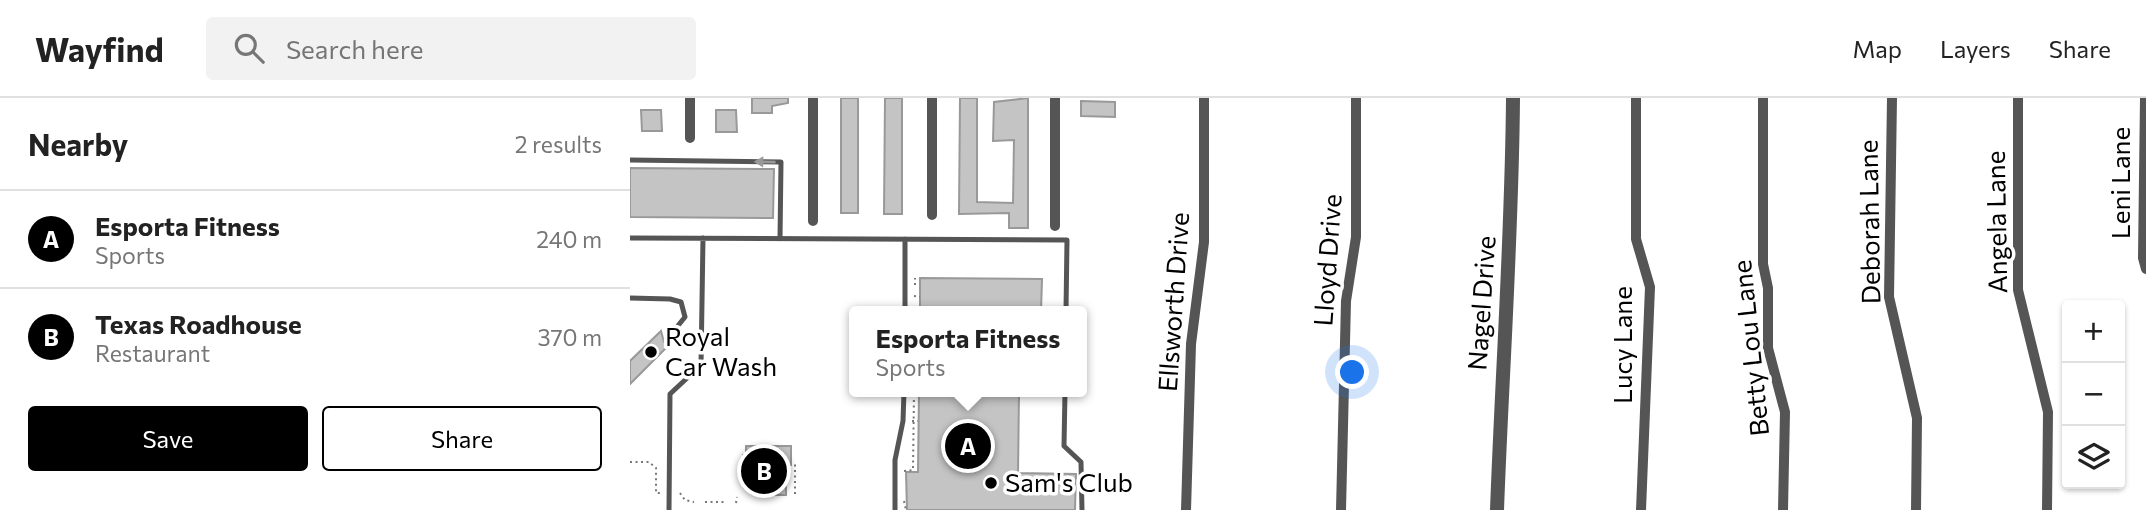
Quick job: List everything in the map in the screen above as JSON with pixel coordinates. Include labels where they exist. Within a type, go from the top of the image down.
[{"type":"street","points":[[690,98],[690,138]]},
{"type":"street","points":[[813,98],[813,221]]},
{"type":"street","points":[[932,98],[932,215]]},
{"type":"street","points":[[1055,98],[1055,226]]},
{"type":"street","name":"Ellsworth Drive","points":[[1186,510],[1191,344],[1204,242],[1204,98]]},
{"type":"street","name":"Lloyd Drive","points":[[1341,510],[1346,301],[1356,237],[1356,98]]},
{"type":"street","name":"Nagel Drive","points":[[1497,510],[1503,349],[1512,228],[1513,98]]},
{"type":"street","name":"Lucy Lane","points":[[1636,98],[1636,239],[1650,287],[1642,510]]},
{"type":"street","name":"Betty Lou Lane","points":[[1763,98],[1763,264],[1768,288],[1768,348],[1785,412],[1783,510]]},
{"type":"street","name":"Deborah Lane","points":[[1892,98],[1889,298],[1917,418],[1916,510]]},
{"type":"street","name":"Angela Lane","points":[[2018,98],[2018,290],[2048,412],[2048,510]]},
{"type":"street","name":"Leni Lane","points":[[2145,98],[2143,258],[2146,269]]},
{"type":"lane","points":[[630,160],[781,162],[780,239]]},
{"type":"lane","points":[[630,238],[1067,240],[1066,306]]},
{"type":"lane","points":[[669,510],[670,394],[701,365],[703,238]]},
{"type":"lane","points":[[905,239],[905,306]]},
{"type":"lane","points":[[630,298],[670,299],[681,302],[685,317],[668,338]]},
{"type":"lane","points":[[895,510],[895,460],[903,421],[904,397]]},
{"type":"lane","points":[[1065,397],[1064,446],[1081,462],[1082,510]]},
{"type":"path","points":[[915,278],[915,285]]},
{"type":"path","points":[[913,296],[920,297]]},
{"type":"path","points":[[904,481],[904,470],[913,470],[914,397]]},
{"type":"path","points":[[912,421],[918,421]]},
{"type":"path","points":[[630,462],[649,462],[656,468],[656,493],[660,493]]},
{"type":"path","points":[[795,463],[795,494]]},
{"type":"path","points":[[904,491],[906,510]]},
{"type":"path","points":[[680,493],[685,500],[694,502]]},
{"type":"path","points":[[736,503],[737,497]]},
{"type":"path","points":[[705,502],[723,502]]},
{"type":"building","points":[[752,98],[788,98],[788,103],[772,106],[772,113],[752,113]]},
{"type":"building","points":[[841,98],[858,98],[858,213],[841,213]]},
{"type":"building","points":[[885,98],[902,98],[902,214],[884,214]]},
{"type":"building","points":[[960,98],[977,98],[977,202],[1013,203],[1014,140],[993,141],[994,102],[1028,98],[1028,228],[1009,228],[1009,213],[959,214]]},
{"type":"building","points":[[1081,101],[1115,102],[1115,117],[1081,116]]},
{"type":"building","points":[[641,110],[661,110],[662,131],[642,131]]},
{"type":"building","points":[[716,110],[736,110],[737,132],[716,132]]},
{"type":"building","points":[[630,168],[774,169],[773,218],[630,217]]},
{"type":"building","points":[[920,278],[1042,279],[1041,306],[920,306]]},
{"type":"building","name":"Royal Car Wash","points":[[661,331],[664,342],[672,342],[630,384],[630,361]]},
{"type":"building","points":[[919,397],[1019,397],[1018,473],[1076,474],[1075,510],[907,510],[906,472],[918,472]]},
{"type":"building","points":[[746,446],[791,446],[791,465],[786,465],[786,495],[760,495],[760,487],[745,487],[743,455],[746,455]]},
{"type":"place","name":"Royal Car Wash","points":[[651,352]]},
{"type":"place","name":"Esporta Fitness","points":[[968,446]]},
{"type":"place","name":"Texas Roadhouse","points":[[764,471]]},
{"type":"place","name":"Sam's Club","points":[[991,483]]}]
